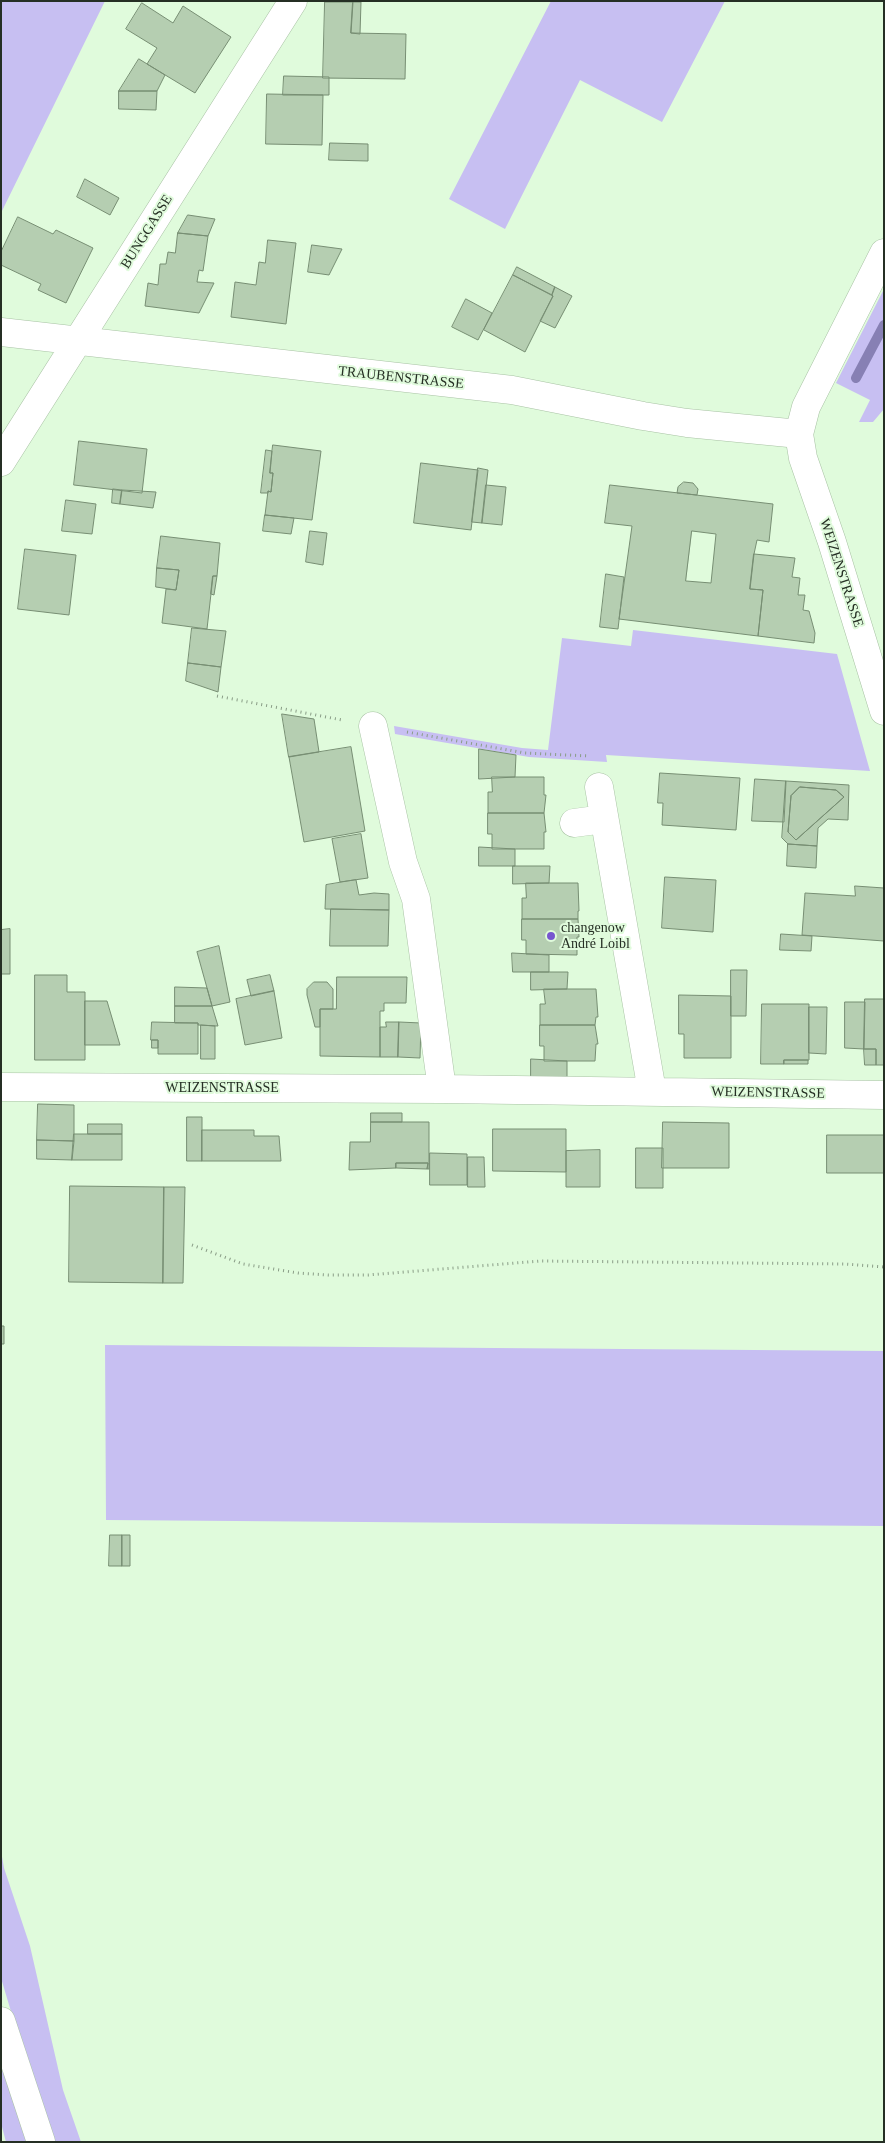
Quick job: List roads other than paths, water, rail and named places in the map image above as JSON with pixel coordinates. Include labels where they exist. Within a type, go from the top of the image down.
[{"type":"street","name":"BUNGGASSE","points":[[1,462],[293,1]]},
{"type":"street","points":[[799,434],[806,407],[884,253]]},
{"type":"street","name":"TRAUBENSTRASSE","points":[[1,332],[512,390],[687,423],[799,434]]},
{"type":"street","name":"WEIZENSTRASSE","points":[[799,434],[803,458],[832,542],[884,711]]},
{"type":"street","points":[[373,726],[404,862],[416,899],[442,1089]]},
{"type":"street","points":[[598,787],[652,1091]]},
{"type":"street","points":[[574,823],[604,819]]},
{"type":"street","name":"WEIZENSTRASSE","points":[[1,1087],[442,1089],[884,1095]]},
{"type":"street","points":[[1,2021],[41,2142]]},
{"type":"waterway","points":[[856,378],[884,325]]},
{"type":"place","name":"changenow André Loibl","points":[[551,936]]}]
